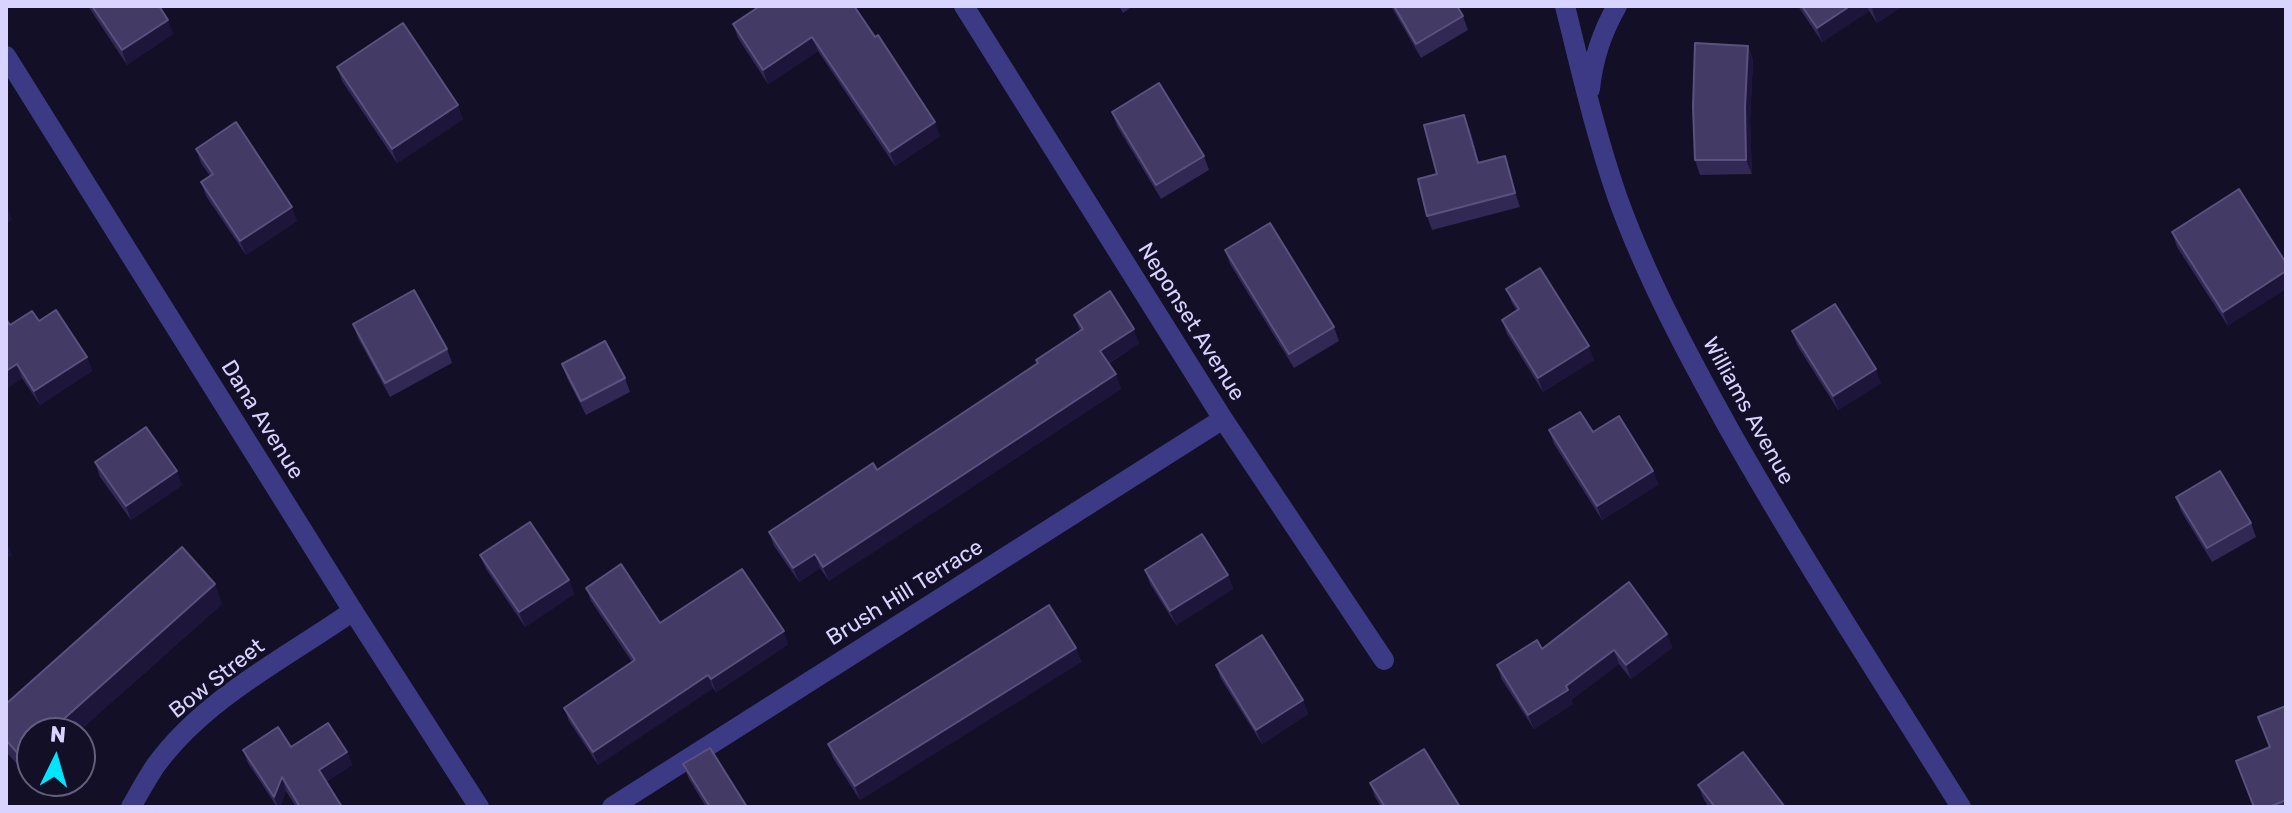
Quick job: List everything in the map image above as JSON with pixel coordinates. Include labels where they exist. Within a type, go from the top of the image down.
[{"type":"street","name":"Neponset Avenue","points":[[964,6],[1223,419],[1384,660]]},
{"type":"street","name":"Williams Avenue","points":[[1565,6],[1618,199],[1691,359],[1761,486],[1961,807]]},
{"type":"street","points":[[1589,101],[1596,53],[1617,6]]},
{"type":"street","name":"Dana Avenue","points":[[6,56],[479,807]]},
{"type":"street","name":"Brush Hill Terrace","points":[[612,807],[1223,419]]},
{"type":"street","name":"Bow Street","points":[[131,807],[156,765],[202,717],[231,693],[353,611]]},
{"type":"building","points":[[92,6],[159,6],[168,20],[122,50]]},
{"type":"building","points":[[760,6],[854,6],[875,37],[878,35],[935,122],[890,152],[812,37],[763,70],[733,24]]},
{"type":"building","points":[[1394,6],[1457,6],[1463,16],[1416,44]]},
{"type":"building","points":[[1802,6],[1850,6],[1817,28]]},
{"type":"building","points":[[403,23],[458,105],[392,149],[337,67]]},
{"type":"building","points":[[1695,43],[1748,46],[1746,160],[1695,160]]},
{"type":"building","points":[[1159,83],[1204,156],[1156,185],[1112,112]]},
{"type":"building","points":[[1464,115],[1478,163],[1505,156],[1515,193],[1427,216],[1418,179],[1437,174],[1424,125]]},
{"type":"building","points":[[236,122],[292,207],[240,241],[201,182],[213,174],[196,149]]},
{"type":"building","points":[[2239,189],[2286,263],[2286,271],[2223,312],[2172,232]]},
{"type":"building","points":[[1270,223],[1334,327],[1289,354],[1225,250]]},
{"type":"building","points":[[1540,268],[1589,346],[1538,378],[1502,320],[1519,309],[1506,289]]},
{"type":"building","points":[[414,290],[447,349],[385,383],[353,324]]},
{"type":"building","points":[[1110,291],[1134,329],[1100,351],[1116,374],[823,567],[815,554],[793,568],[769,532],[873,463],[877,470],[1038,363],[1036,360],[1083,329],[1074,315]]},
{"type":"building","points":[[1835,304],[1876,369],[1833,396],[1792,331]]},
{"type":"building","points":[[56,310],[87,357],[34,391],[17,364],[6,371],[6,319],[10,325],[32,311],[39,321]]},
{"type":"building","points":[[605,341],[625,378],[581,401],[562,364]]},
{"type":"building","points":[[1580,412],[1593,432],[1619,416],[1653,471],[1597,506],[1549,430]]},
{"type":"building","points":[[146,427],[177,471],[126,506],[95,462]]},
{"type":"building","points":[[2220,471],[2251,523],[2207,548],[2176,497]]},
{"type":"building","points":[[530,522],[569,580],[519,612],[480,555]]},
{"type":"building","points":[[1202,534],[1228,575],[1170,611],[1145,570]]},
{"type":"building","points":[[182,547],[215,584],[66,717],[16,717],[16,751],[6,740],[6,704]]},
{"type":"building","points":[[621,564],[660,623],[742,569],[784,631],[711,679],[708,675],[593,752],[564,708],[635,660],[586,588]]},
{"type":"building","points":[[1629,582],[1667,634],[1626,665],[1614,650],[1566,686],[1568,690],[1528,715],[1497,665],[1537,640],[1542,649]]},
{"type":"building","points":[[1049,605],[1076,648],[855,786],[828,744]]},
{"type":"building","points":[[1262,635],[1303,700],[1256,730],[1216,665]]},
{"type":"building","points":[[2286,706],[2286,800],[2269,807],[2254,807],[2236,761],[2270,747],[2258,717]]},
{"type":"building","points":[[328,723],[347,752],[319,770],[342,807],[300,807],[282,777],[274,797],[243,750],[278,727],[291,747]]},
{"type":"building","points":[[710,748],[747,807],[710,807],[683,764]]},
{"type":"building","points":[[1424,749],[1460,807],[1385,807],[1370,783]]},
{"type":"building","points":[[1743,752],[1785,807],[1715,807],[1698,785]]}]
